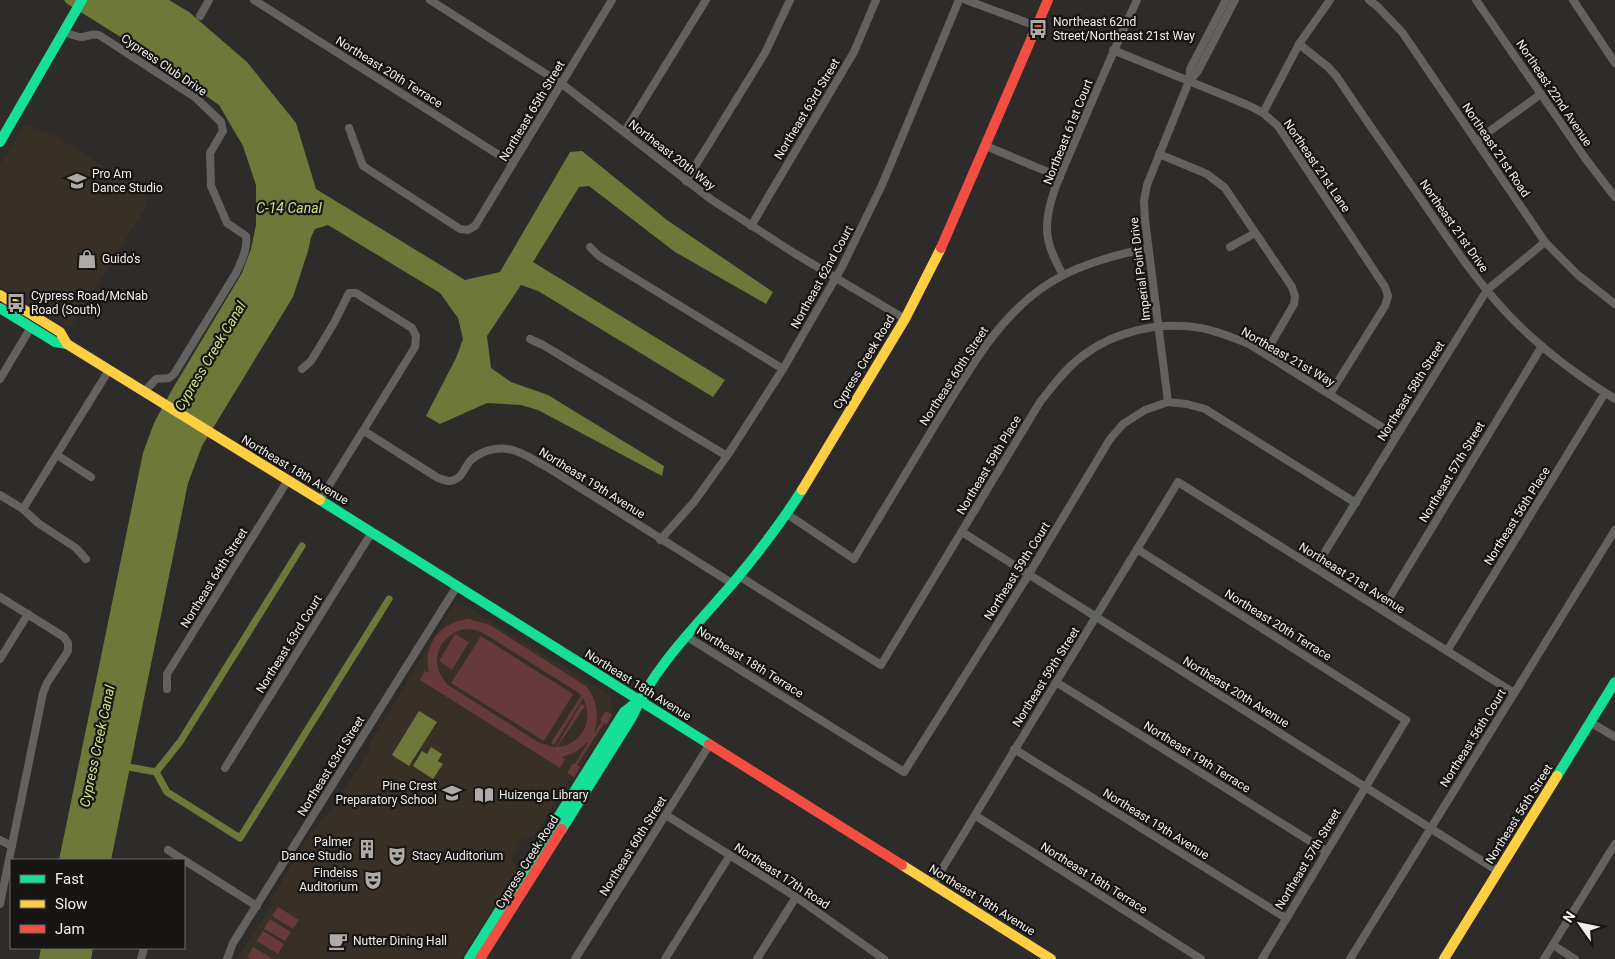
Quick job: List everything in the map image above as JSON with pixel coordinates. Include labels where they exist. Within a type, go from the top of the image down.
[{"type":"street","points":[[0,142],[82,0]]},
{"type":"street","points":[[200,16],[209,0]]},
{"type":"street","name":"Northeast 20th Terrace","points":[[254,0],[513,164]]},
{"type":"street","name":"Northeast 20th Way","points":[[430,0],[562,84],[625,131],[686,181],[751,226],[905,319]]},
{"type":"street","points":[[625,131],[706,0]]},
{"type":"street","points":[[686,181],[765,53],[790,0]]},
{"type":"street","name":"Northeast 63rd Street","points":[[751,226],[854,52],[876,0]]},
{"type":"street","name":"Northeast 62nd Court","points":[[660,540],[694,502],[727,456],[783,369],[836,277],[882,185],[959,0]]},
{"type":"street","points":[[966,0],[1036,26]]},
{"type":"street","name":"Cypress Creek Road","points":[[480,959],[632,717],[639,700],[686,636],[736,580],[787,514],[905,319],[948,235],[1048,0]]},
{"type":"street","name":"Northeast 61st Court","points":[[1063,275],[1051,252],[1047,228],[1049,211],[1060,177],[1137,0]]},
{"type":"street","name":"Imperial Point Drive","points":[[1168,402],[1148,248],[1144,201],[1147,186],[1159,154],[1189,81],[1190,68],[1226,0]]},
{"type":"street","name":"Imperial Point Drive","points":[[1189,81],[1198,71],[1235,0]]},
{"type":"street","points":[[1263,114],[1299,44],[1330,0]]},
{"type":"street","name":"Northeast 21st Road","points":[[1369,0],[1402,32],[1545,242],[1578,275],[1615,304]]},
{"type":"street","points":[[1573,0],[1615,63]]},
{"type":"street","name":"Northeast 65th Street","points":[[349,128],[363,166],[460,229],[468,230],[475,226],[562,84],[609,1]]},
{"type":"street","name":"Northeast 22nd Avenue","points":[[1481,1],[1541,94],[1585,158],[1615,197]]},
{"type":"street","name":"Cypress Club Drive","points":[[64,32],[77,37],[94,33],[99,35],[196,98],[221,122],[223,131],[210,153],[210,186],[227,224],[246,236],[247,242],[244,255],[236,273],[174,374],[169,378],[156,379],[144,392]]},
{"type":"street","name":"Northeast 21st Drive","points":[[1299,44],[1328,67],[1337,77],[1458,254],[1507,313],[1566,366],[1615,399]]},
{"type":"street","name":"Northeast 21st Lane","points":[[1114,50],[1250,106],[1278,126],[1384,287],[1388,296],[1385,306],[1330,394]]},
{"type":"street","points":[[1476,141],[1541,94]]},
{"type":"street","points":[[986,146],[1060,177]]},
{"type":"street","points":[[1159,154],[1207,174],[1225,188],[1292,287],[1295,296],[1294,304],[1265,354]]},
{"type":"street","points":[[1230,247],[1255,233]]},
{"type":"street","name":"Northeast 58th Street","points":[[1314,568],[1487,290],[1545,242]]},
{"type":"street","points":[[590,247],[599,256],[783,369]]},
{"type":"street","name":"Northeast 60th Street","points":[[787,514],[854,559],[977,357],[1007,318],[1026,301],[1063,275],[1105,259],[1148,248]]},
{"type":"street","points":[[302,369],[311,362],[349,293],[356,293],[412,328],[416,336],[415,347],[320,500]]},
{"type":"street","points":[[0,295],[60,332],[67,344]]},
{"type":"street","points":[[0,308],[55,342],[67,344]]},
{"type":"street","name":"Northeast 21st Way","points":[[1158,326],[1202,328],[1248,344],[1396,436]]},
{"type":"street","name":"Northeast 59th Place","points":[[881,665],[1040,402],[1060,377],[1081,356],[1104,342],[1128,333],[1158,326]]},
{"type":"street","points":[[0,379],[31,327]]},
{"type":"street","points":[[530,339],[544,344],[727,456]]},
{"type":"street","name":"Northeast 18th Avenue","points":[[67,344],[372,532],[1051,959]]},
{"type":"street","name":"Northeast 57th Street","points":[[1382,610],[1542,346]]},
{"type":"street","points":[[23,509],[109,370]]},
{"type":"street","name":"Northeast 56th Place","points":[[1447,651],[1605,393]]},
{"type":"street","points":[[1168,402],[1187,404],[1205,409],[1356,503]]},
{"type":"street","name":"Northeast 59th Court","points":[[904,772],[1110,439],[1123,424],[1145,410],[1168,402]]},
{"type":"street","name":"Northeast 19th Avenue","points":[[364,431],[438,478],[449,481],[456,479],[462,474],[471,460],[482,453],[499,448],[522,453],[660,540],[736,580],[881,665]]},
{"type":"street","points":[[57,455],[91,477]]},
{"type":"street","name":"Northeast 64th Street","points":[[167,689],[167,674],[288,480]]},
{"type":"street","name":"Northeast 21st Avenue","points":[[1178,482],[1514,693]]},
{"type":"street","name":"Northeast 59th Street","points":[[933,884],[1178,482]]},
{"type":"street","points":[[0,494],[23,509],[38,523],[76,548],[86,559]]},
{"type":"street","name":"Northeast 56th Court","points":[[1350,959],[1615,530]]},
{"type":"street","name":"Northeast 63rd Court","points":[[225,768],[372,532]]},
{"type":"street","name":"Northeast 20th Avenue","points":[[962,532],[1498,871]]},
{"type":"street","name":"Northeast 20th Terrace","points":[[1137,549],[1406,720]]},
{"type":"street","name":"Northeast 63rd Street","points":[[227,959],[233,943],[457,586]]},
{"type":"street","points":[[0,597],[64,637],[68,643],[68,651],[47,683],[44,694],[0,904]]},
{"type":"street","points":[[0,659],[28,614]]},
{"type":"street","name":"Northeast 18th Terrace","points":[[686,636],[904,772]]},
{"type":"street","name":"Northeast 19th Terrace","points":[[1056,682],[1326,851]]},
{"type":"street","name":"Northeast 56th Street","points":[[1444,959],[1615,682]]},
{"type":"street","name":"Cypress Creek Road","points":[[469,959],[624,712],[639,700]]},
{"type":"street","name":"Northeast 57th Street","points":[[1262,959],[1406,720]]},
{"type":"street","points":[[1590,722],[1615,737]]},
{"type":"street","name":"Northeast 60th Street","points":[[575,959],[710,744]]},
{"type":"street","name":"Northeast 19th Avenue","points":[[1014,750],[1286,918]]},
{"type":"street","name":"Northeast 17th Road","points":[[666,814],[796,897],[884,959]]},
{"type":"street","name":"Northeast 18th Terrace","points":[[976,816],[1201,959]]},
{"type":"street","points":[[0,840],[12,846]]},
{"type":"street","points":[[1544,959],[1615,844]]},
{"type":"street","points":[[168,850],[182,859]]},
{"type":"street","points":[[665,959],[730,855]]},
{"type":"street","points":[[185,861],[257,906]]},
{"type":"street","points":[[757,959],[796,897]]},
{"type":"street","points":[[1553,945],[1575,959]]},
{"type":"shaded area","points":[[25,125],[56,136],[137,188],[146,196],[147,205],[70,328],[0,287],[0,165]]},
{"type":"shaded area","name":"Pine Crest Preparatory School","points":[[463,604],[611,696],[613,716],[574,778],[571,777],[534,836],[522,840],[512,858],[517,870],[460,959],[237,959],[272,904],[270,902],[307,839],[333,808],[370,750],[368,747],[452,607]]},
{"type":"shaded area","points":[[469,619],[490,625],[586,686],[593,697],[596,709],[597,721],[594,734],[606,711],[612,715],[607,724],[604,723],[577,765],[580,767],[574,777],[567,773],[589,741],[576,752],[562,757],[565,759],[560,768],[420,680],[425,671],[429,673],[428,653],[436,636],[450,624]],"holes":[[[464,629],[475,630],[485,634],[579,693],[581,696],[551,743],[554,745],[583,698],[588,714],[584,730],[579,736],[566,745],[557,747],[585,706],[581,704],[556,747],[553,747],[538,742],[448,685],[438,669],[438,652],[447,638],[455,633]]]},
{"type":"shaded area","points":[[455,634],[469,642],[452,670],[439,661]]},
{"type":"shaded area","points":[[481,636],[573,694],[544,741],[451,683]]},
{"type":"shaded area","points":[[278,907],[299,920],[293,929],[272,916]]},
{"type":"shaded area","points":[[270,919],[291,932],[285,941],[264,929]]},
{"type":"shaded area","points":[[263,931],[284,944],[278,954],[257,941]]},
{"type":"shaded area","points":[[253,947],[273,959],[251,959],[247,957]]},
{"type":"water","name":"C-14 Canal","points":[[64,0],[169,0],[189,12],[247,62],[296,123],[316,189],[465,280],[500,272],[570,152],[582,151],[667,220],[773,292],[766,304],[675,252],[589,186],[579,187],[533,262],[725,380],[713,397],[538,291],[521,285],[487,336],[491,368],[511,382],[548,395],[664,466],[662,476],[538,410],[521,405],[487,403],[440,424],[426,416],[456,358],[463,339],[458,318],[440,293],[328,225],[315,229],[293,297],[202,446],[188,483],[111,859],[59,859],[143,453],[154,423],[173,388],[242,273],[251,249],[256,225],[256,185],[243,146],[219,105],[140,49]]},
{"type":"water","points":[[419,711],[437,722],[409,766],[392,755]]},
{"type":"water","points":[[431,747],[442,754],[438,761],[443,764],[433,779],[413,766],[422,751],[427,754]]},
{"type":"water","points":[[41,949],[93,949],[91,959],[39,959]]},
{"type":"waterway","points":[[156,772],[180,742],[302,546]]},
{"type":"waterway","points":[[123,766],[156,772],[167,792],[240,838],[389,599]]},
{"type":"traffic: fast","points":[[0,142],[82,0]]},
{"type":"traffic: fast","points":[[0,308],[55,342],[67,344]]},
{"type":"traffic: fast","points":[[562,829],[632,717],[653,679],[680,643],[755,556],[802,490]]},
{"type":"traffic: fast","points":[[320,500],[709,744]]},
{"type":"traffic: fast","points":[[1557,776],[1615,682]]},
{"type":"traffic: fast","points":[[469,959],[624,712],[638,701]]},
{"type":"traffic: slow","points":[[802,490],[905,319],[941,248]]},
{"type":"traffic: slow","points":[[0,295],[60,332],[67,344],[320,500]]},
{"type":"traffic: slow","points":[[1444,959],[1557,776]]},
{"type":"traffic: slow","points":[[902,865],[1051,959]]},
{"type":"traffic: jam","points":[[941,248],[1048,0]]},
{"type":"traffic: jam","points":[[709,744],[902,865]]},
{"type":"traffic: jam","points":[[480,959],[562,829]]},
{"type":"place","name":"Northeast 62nd Street/Northeast 21st Way","points":[[1038,29]]},
{"type":"place","name":"Pro Am Dance Studio","points":[[77,181]]},
{"type":"place","name":"Guido's","points":[[87,259]]},
{"type":"place","name":"Cypress Road/McNab Road (South)","points":[[16,303]]},
{"type":"place","name":"Pine Crest Preparatory School","points":[[452,793]]},
{"type":"place","name":"Huizenga Library","points":[[484,795]]},
{"type":"place","name":"Palmer Dance Studio","points":[[367,849]]},
{"type":"place","name":"Stacy Auditorium","points":[[397,856]]},
{"type":"place","name":"Findeiss Auditorium","points":[[373,880]]},
{"type":"place","name":"Nutter Dining Hall","points":[[338,941]]},
{"type":"water label","name":"Cypress Creek Canal","points":[[210,356]]},
{"type":"water label","name":"Cypress Creek Canal","points":[[97,746]]}]
